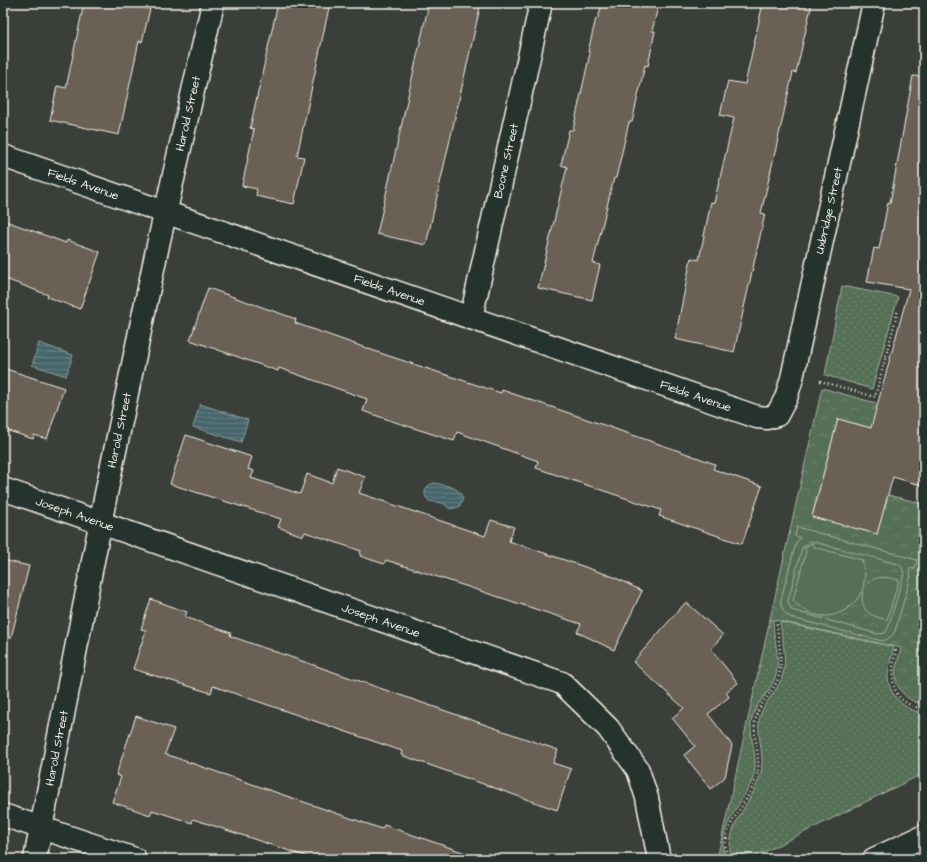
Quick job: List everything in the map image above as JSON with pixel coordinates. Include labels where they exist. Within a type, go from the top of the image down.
[{"type":"street","name":"Harold Street","points":[[35,859],[100,522],[165,212],[213,3]]},
{"type":"street","name":"Boone Street","points":[[471,318],[541,3]]},
{"type":"street","name":"Uxbridge Street","points":[[777,415],[786,398],[792,378],[874,3]]},
{"type":"street","name":"Fields Avenue","points":[[3,156],[757,417],[767,418],[777,415]]},
{"type":"street","name":"Joseph Avenue","points":[[3,489],[562,683],[608,728],[638,770],[647,798],[659,859]]},
{"type":"street","points":[[3,816],[135,859]]},
{"type":"street","points":[[874,859],[924,836]]},
{"type":"path","points":[[820,381],[875,397],[898,310]]},
{"type":"path","points":[[727,859],[725,850],[727,832],[752,788],[758,768],[754,727],[755,718],[758,709],[775,685],[780,670],[777,623]]},
{"type":"path","points":[[896,650],[892,675],[894,689],[905,702],[917,708],[924,709]]},
{"type":"green space","points":[[842,286],[898,297],[872,389],[825,375]]},
{"type":"green space","points":[[822,388],[915,414],[908,438],[838,419],[812,516],[877,534],[888,495],[924,504],[924,704],[908,698],[900,690],[897,684],[895,673],[901,648],[770,619]]},
{"type":"green space","points":[[797,527],[917,560],[915,569],[909,568],[911,576],[895,631],[892,636],[886,640],[878,640],[792,618],[785,613],[781,605],[781,599],[796,543],[800,538],[795,536]],"holes":[[[810,541],[898,564],[902,567],[904,574],[888,628],[885,633],[878,634],[791,610],[788,601],[802,548]]]},
{"type":"green space","points":[[812,543],[814,547],[862,560],[865,574],[863,589],[857,599],[849,607],[840,613],[831,616],[821,616],[811,613],[802,608],[793,600],[806,551],[804,548]]},
{"type":"green space","points":[[883,577],[899,580],[887,620],[870,614],[867,611],[863,602],[863,589],[871,581]]},
{"type":"green space","points":[[770,619],[773,620],[778,661],[776,675],[774,681],[758,704],[752,716],[751,730],[755,759],[754,774],[747,791],[726,828],[723,848],[725,859],[717,859]]},
{"type":"green space","points":[[780,622],[894,647],[888,675],[891,689],[894,695],[904,705],[917,712],[924,713],[924,773],[750,859],[731,859],[731,836],[756,787],[762,769],[762,755],[759,735],[760,715],[783,675],[784,652]]},
{"type":"water","points":[[39,343],[73,355],[66,376],[32,365]]},
{"type":"water","points":[[200,404],[248,420],[241,442],[193,427]]},
{"type":"water","points":[[434,483],[451,487],[459,491],[463,499],[459,507],[450,509],[443,503],[429,501],[425,496],[425,490],[428,486]]},
{"type":"building","points":[[84,3],[122,3],[150,9],[142,42],[139,41],[119,135],[50,120],[57,86],[66,88]]},
{"type":"building","points":[[278,3],[330,3],[297,156],[304,157],[294,204],[256,196],[257,189],[242,186],[254,129],[250,128]]},
{"type":"building","points":[[429,3],[481,3],[426,245],[377,234]]},
{"type":"building","points":[[602,3],[659,3],[652,31],[655,31],[648,66],[645,65],[632,122],[629,122],[616,178],[614,178],[593,263],[600,265],[592,300],[538,288],[567,167],[561,165],[569,130],[573,130],[590,53],[588,52],[596,18],[598,19]]},
{"type":"building","points":[[763,3],[812,3],[796,73],[793,72],[761,213],[765,214],[734,352],[675,339],[691,258],[699,260],[711,202],[714,203],[734,118],[720,115],[728,81],[745,84]]},
{"type":"building","points":[[913,76],[924,77],[924,486],[893,477],[877,534],[812,517],[838,419],[871,428],[909,289],[867,282],[874,248],[879,249],[888,202],[890,203]]},
{"type":"building","points":[[3,220],[66,243],[67,240],[100,252],[80,309],[3,278]]},
{"type":"building","points":[[208,288],[296,319],[295,323],[383,354],[501,393],[502,390],[682,452],[715,464],[713,469],[762,486],[742,544],[659,516],[661,510],[536,468],[538,461],[457,432],[454,441],[363,411],[367,399],[279,368],[278,371],[190,340]]},
{"type":"building","points":[[3,368],[64,388],[47,439],[34,435],[33,439],[3,429]]},
{"type":"building","points":[[186,435],[252,457],[248,469],[254,471],[251,478],[300,494],[307,474],[332,483],[337,467],[365,477],[359,493],[485,536],[491,520],[514,527],[509,541],[614,577],[642,591],[614,650],[577,632],[581,624],[386,560],[384,564],[360,556],[361,551],[305,532],[303,536],[278,527],[281,519],[170,484]]},
{"type":"building","points":[[3,560],[29,566],[11,638],[3,637]]},
{"type":"building","points":[[151,599],[187,612],[185,617],[231,633],[230,636],[558,750],[553,763],[571,769],[557,810],[401,755],[402,751],[213,686],[211,693],[133,669],[146,630],[141,629]]},
{"type":"building","points":[[686,602],[723,635],[711,649],[738,683],[726,692],[729,697],[708,714],[732,745],[725,777],[711,789],[684,755],[695,746],[672,718],[684,708],[633,662]]},
{"type":"building","points":[[136,716],[174,729],[165,754],[382,829],[384,825],[471,855],[470,859],[314,859],[193,819],[192,823],[152,810],[150,815],[112,802],[121,777],[116,775]]}]
